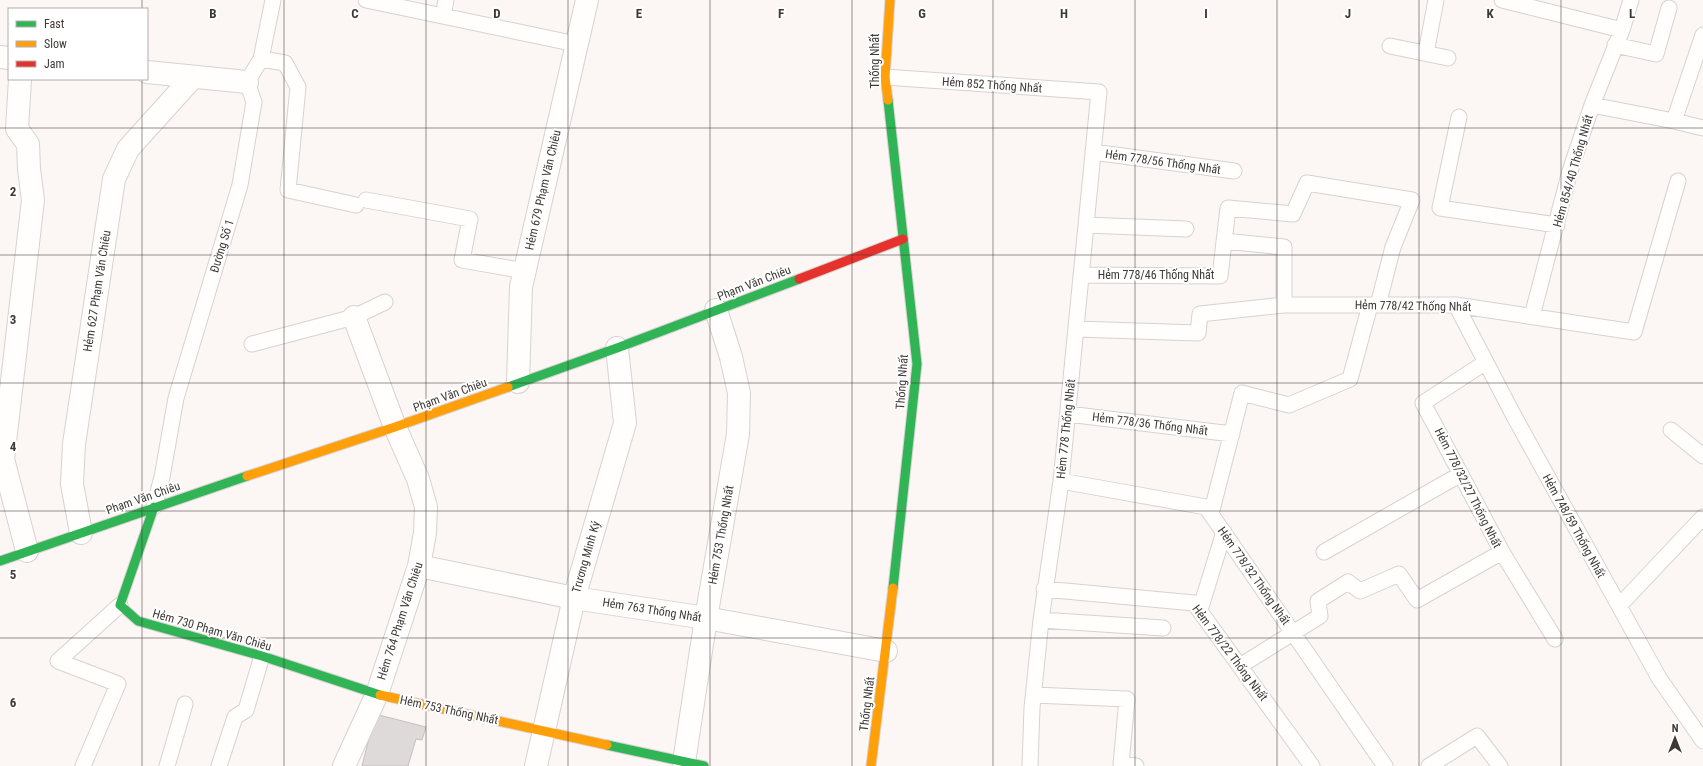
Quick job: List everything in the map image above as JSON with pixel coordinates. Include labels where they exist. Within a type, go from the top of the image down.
[{"type":"main road","name":"Thống Nhất","points":[[875,765],[917,364],[885,78],[890,0]]},
{"type":"main road","name":"Phạm Văn Chiêu","points":[[0,561],[154,507],[394,427],[617,348],[903,239]]},
{"type":"main road","points":[[120,605],[154,507]]},
{"type":"main road","name":"Hẻm 730 Phạm Văn Chiêu","points":[[120,605],[138,621],[262,656],[377,694]]},
{"type":"main road","name":"Hẻm 753 Thống Nhất","points":[[377,694],[694,764]]},
{"type":"street","name":"Hẻm 679 Phạm Văn Chiêu","points":[[518,382],[521,287],[587,0]]},
{"type":"street","points":[[148,72],[247,82]]},
{"type":"street","name":"Hẻm 627 Phạm Văn Chiêu","points":[[81,532],[72,484],[74,444],[114,179],[128,149],[193,77]]},
{"type":"street","points":[[20,80],[17,129],[28,144],[33,200],[3,459],[28,551]]},
{"type":"street","name":"Hẻm 753 Thống Nhất","points":[[694,764],[706,618],[738,434],[739,394],[732,357],[716,310]]},
{"type":"street","name":"Hẻm 764 Phạm Văn Chiêu","points":[[344,766],[377,694],[419,566],[425,532],[426,507],[418,479],[394,427],[354,318]]},
{"type":"street","name":"Trương Minh Ký","points":[[536,766],[574,598],[625,423],[617,348]]},
{"type":"street","name":"Hẻm 763 Thống Nhất","points":[[419,566],[574,598],[706,618],[886,652]]},
{"type":"lane","points":[[247,82],[261,59],[273,0]]},
{"type":"lane","points":[[366,0],[576,44]]},
{"type":"lane","points":[[443,16],[446,0]]},
{"type":"lane","points":[[1426,53],[1436,0]]},
{"type":"lane","points":[[1502,0],[1622,30]]},
{"type":"lane","name":"Hẻm 854/40 Thống Nhất","points":[[1532,316],[1570,171],[1592,105],[1622,30],[1631,0]]},
{"type":"lane","points":[[1615,45],[1656,54],[1669,8]]},
{"type":"lane","points":[[1674,121],[1703,35]]},
{"type":"lane","points":[[1390,46],[1448,58]]},
{"type":"lane","points":[[261,59],[285,63],[298,86],[288,190],[361,203],[470,219],[462,260],[525,271]]},
{"type":"lane","name":"Hẻm 852 Thống Nhất","points":[[885,78],[1098,92]]},
{"type":"lane","name":"Đường Số 1","points":[[154,507],[162,477],[176,398],[240,185],[254,102],[247,82]]},
{"type":"lane","name":"Hẻm 778 Thống Nhất","points":[[1030,766],[1034,695],[1044,589],[1061,481],[1098,92]]},
{"type":"lane","points":[[1592,105],[1703,128]]},
{"type":"lane","points":[[1459,117],[1440,208],[1557,225]]},
{"type":"lane","name":"Hẻm 778/56 Thống Nhất","points":[[1093,152],[1234,171]]},
{"type":"lane","name":"Hẻm 778/42 Thống Nhất","points":[[1076,329],[1198,333],[1200,314],[1284,305],[1456,305],[1634,332],[1678,181]]},
{"type":"lane","name":"Hẻm 778/46 Thống Nhất","points":[[1081,275],[1220,276],[1228,208],[1293,214],[1307,183],[1412,200],[1393,248],[1374,305]]},
{"type":"lane","points":[[1086,225],[1186,229]]},
{"type":"lane","points":[[1224,241],[1284,247],[1284,305]]},
{"type":"lane","points":[[252,344],[354,318],[385,302]]},
{"type":"lane","points":[[1211,514],[1242,393],[1290,406],[1350,379],[1374,305]]},
{"type":"lane","name":"Hẻm 748/59 Thống Nhất","points":[[1456,305],[1515,418],[1659,678],[1703,741]]},
{"type":"lane","name":"Hẻm 778/32/27 Thống Nhất","points":[[1293,632],[1320,616],[1318,601],[1348,582],[1360,591],[1399,574],[1417,600],[1502,552],[1423,403],[1486,362]]},
{"type":"lane","name":"Hẻm 778/36 Thống Nhất","points":[[1068,414],[1232,434]]},
{"type":"lane","points":[[1671,430],[1703,456]]},
{"type":"lane","points":[[1324,552],[1461,474]]},
{"type":"lane","name":"Hẻm 778/32 Thống Nhất","points":[[1061,481],[1206,507],[1385,766]]},
{"type":"lane","points":[[1619,606],[1703,517]]},
{"type":"lane","points":[[1200,610],[1224,532]]},
{"type":"lane","points":[[1502,552],[1555,639]]},
{"type":"lane","name":"Hẻm 778/22 Thống Nhất","points":[[1044,589],[1194,602],[1312,766]]},
{"type":"lane","points":[[83,766],[118,684],[58,661],[120,605]]},
{"type":"lane","points":[[1041,620],[1163,628]]},
{"type":"lane","points":[[1240,666],[1293,632]]},
{"type":"lane","points":[[219,766],[235,717],[246,710],[262,656]]},
{"type":"lane","points":[[1034,695],[1127,699],[1121,764],[1136,766]]},
{"type":"lane","points":[[167,766],[185,704]]},
{"type":"lane","points":[[1429,766],[1477,736],[1500,766]]},
{"type":"building","points":[[375,714],[426,727],[422,740],[416,739],[408,766],[362,766]]},
{"type":"traffic: fast","points":[[888,100],[917,364],[893,588]]},
{"type":"traffic: fast","points":[[508,387],[617,348],[799,279]]},
{"type":"traffic: fast","points":[[0,561],[247,476]]},
{"type":"traffic: fast","points":[[154,507],[120,605],[138,621],[262,656],[380,695]]},
{"type":"traffic: fast","points":[[607,745],[704,766]]},
{"type":"traffic: slow","points":[[888,100],[885,77],[890,0]]},
{"type":"traffic: slow","points":[[247,476],[395,427],[508,387]]},
{"type":"traffic: slow","points":[[871,766],[893,588]]},
{"type":"traffic: slow","points":[[380,695],[607,745]]},
{"type":"traffic: jam","points":[[799,279],[903,239]]}]
